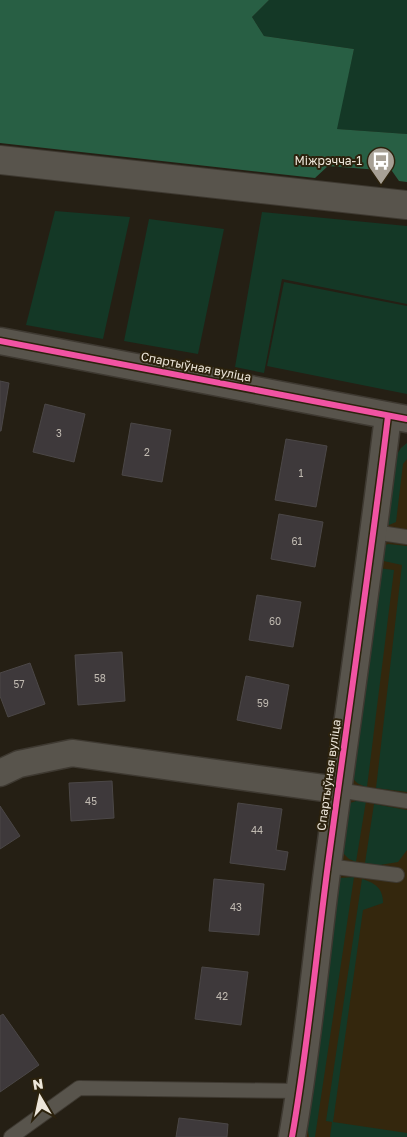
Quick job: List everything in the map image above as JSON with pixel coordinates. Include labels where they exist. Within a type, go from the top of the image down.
[{"type":"street","points":[[0,160],[407,205]]},
{"type":"street","name":"Спартыўная вуліца","points":[[0,341],[398,418],[374,532],[338,790],[300,1091],[292,1137]]},
{"type":"street","name":"Спартыўная вуліца","points":[[0,774],[19,764],[72,753],[338,790]]},
{"type":"lane","points":[[374,532],[407,537]]},
{"type":"lane","points":[[338,790],[407,801]]},
{"type":"lane","points":[[328,866],[397,875]]},
{"type":"lane","points":[[11,1137],[79,1088],[300,1091]]},
{"type":"shaded area","points":[[407,443],[407,1137],[303,1137],[336,913],[332,899],[392,462],[401,448]]},
{"type":"green space","points":[[0,0],[269,0],[252,17],[264,36],[354,49],[337,129],[407,134],[407,182],[399,181],[392,171],[328,166],[315,178],[0,143]]},
{"type":"green space","points":[[269,0],[407,0],[407,134],[336,129],[354,49],[264,36],[252,17]]},
{"type":"green space","points":[[55,211],[130,217],[103,339],[26,325]]},
{"type":"green space","points":[[262,212],[407,226],[407,304],[282,279],[264,373],[235,367]]},
{"type":"green space","points":[[149,219],[224,229],[198,354],[124,341]]},
{"type":"green space","points":[[284,282],[407,306],[407,394],[267,366]]},
{"type":"green space","points":[[407,443],[407,459],[403,464],[396,522],[389,525],[386,523],[392,462],[401,448]]},
{"type":"green space","points":[[388,544],[407,546],[407,792],[376,788],[402,565],[379,560],[384,546]]},
{"type":"green space","points":[[378,568],[394,570],[367,787],[356,782],[351,773]]},
{"type":"green space","points":[[359,800],[366,801],[356,862],[349,859],[342,852],[343,815],[350,803]]},
{"type":"green space","points":[[374,804],[407,810],[407,850],[398,862],[380,865],[365,863]]},
{"type":"green space","points":[[354,877],[315,1137],[309,1137],[306,1120],[336,913],[332,899],[334,883],[340,878]]},
{"type":"green space","points":[[362,879],[371,882],[380,890],[383,903],[363,910],[333,1122],[407,1133],[407,1137],[330,1137],[332,1122],[326,1121]]},
{"type":"building","points":[[0,381],[9,383],[1,431],[0,431]]},
{"type":"building","points":[[45,404],[85,414],[74,462],[33,452]]},
{"type":"building","points":[[131,423],[171,430],[162,482],[122,475]]},
{"type":"building","points":[[286,439],[327,446],[316,507],[275,500]]},
{"type":"building","points":[[279,514],[323,522],[315,567],[271,559]]},
{"type":"building","points":[[257,595],[301,602],[293,647],[249,640]]},
{"type":"building","points":[[122,652],[125,701],[78,705],[75,655]]},
{"type":"building","points":[[30,663],[45,704],[8,717],[0,696],[0,673]]},
{"type":"building","points":[[246,676],[289,685],[281,729],[237,720]]},
{"type":"building","points":[[112,781],[114,818],[71,821],[69,783]]},
{"type":"building","points":[[238,803],[282,809],[276,850],[288,852],[285,870],[230,863]]},
{"type":"building","points":[[0,806],[20,836],[0,849]]},
{"type":"building","points":[[214,879],[264,884],[259,935],[209,931]]},
{"type":"building","points":[[202,967],[248,972],[241,1025],[195,1019]]},
{"type":"building","points":[[3,1014],[39,1065],[0,1092],[0,1016]]},
{"type":"building","points":[[179,1118],[228,1124],[227,1137],[176,1137]]},
{"type":"cycle path","points":[[0,341],[407,419]]},
{"type":"cycle path","points":[[292,1137],[388,416]]},
{"type":"place","name":"Міжрэчча-1","points":[[381,185]]}]
